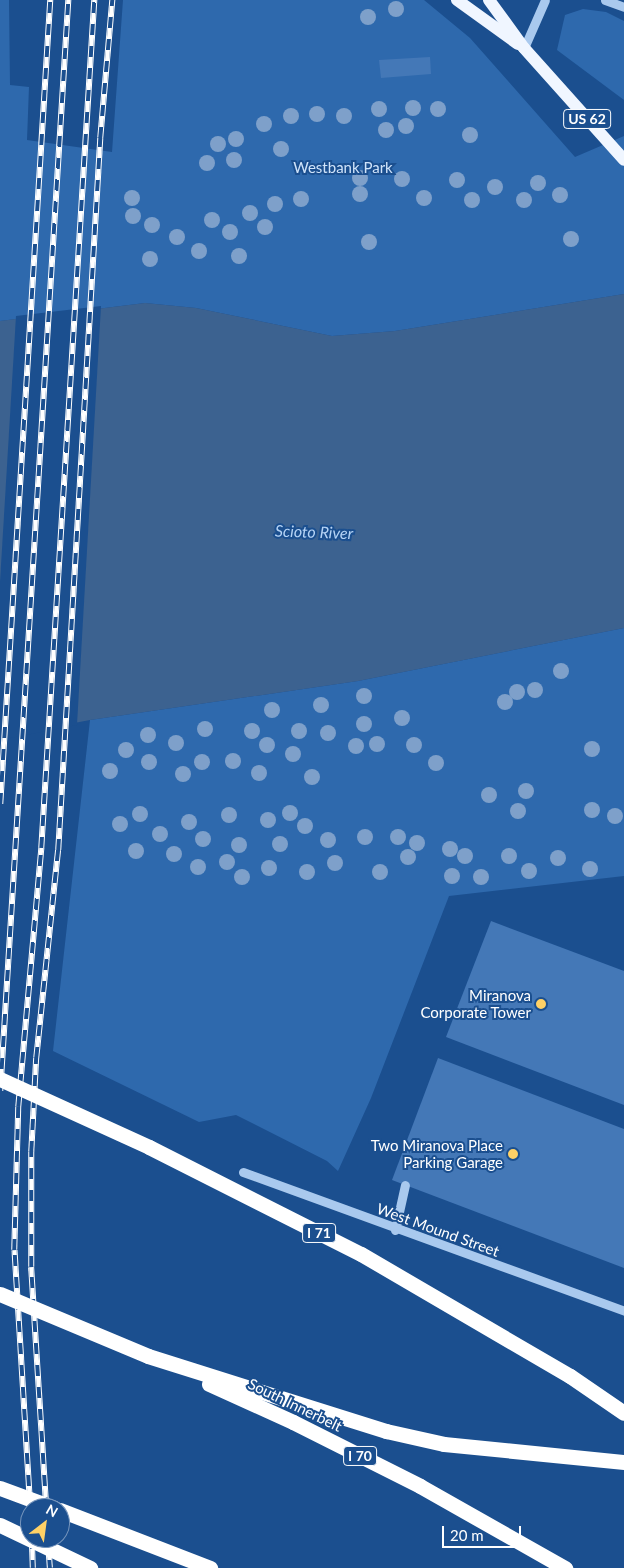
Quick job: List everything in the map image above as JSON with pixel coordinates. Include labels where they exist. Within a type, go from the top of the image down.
[{"type":"highway","name":"I 71","points":[[0,1079],[149,1147],[361,1254],[570,1376],[624,1414]]},
{"type":"highway","name":"South Innerbelt","points":[[0,1294],[148,1356],[293,1422],[420,1486],[565,1568]]},
{"type":"highway","points":[[148,1356],[386,1431],[444,1444],[624,1462]]},
{"type":"highway","points":[[0,1488],[27,1498]]},
{"type":"highway","points":[[70,1514],[210,1568]]},
{"type":"highway","points":[[0,1525],[90,1568]]},
{"type":"main road","points":[[457,0],[524,48]]},
{"type":"main road","name":"US 62","points":[[489,0],[524,48],[624,160]]},
{"type":"street","points":[[524,48],[545,0]]},
{"type":"street","points":[[605,0],[624,7]]},
{"type":"street","name":"West Mound Street","points":[[243,1172],[395,1230],[624,1311]]},
{"type":"street","points":[[395,1230],[405,1185]]},
{"type":"green space","name":"Westbank Park","points":[[0,0],[9,0],[10,85],[29,87],[27,140],[112,152],[123,0],[424,0],[470,38],[575,157],[624,136],[624,294],[395,331],[332,336],[196,308],[145,303],[0,321]]},
{"type":"green space","points":[[583,9],[606,12],[624,21],[624,100],[557,50],[565,15]]},
{"type":"green space","points":[[624,628],[624,876],[449,896],[371,1098],[338,1171],[327,1161],[236,1115],[199,1122],[53,1051],[90,720],[358,681]]},
{"type":"water","name":"Scioto River","points":[[624,294],[624,628],[358,681],[90,720],[0,737],[0,321],[145,303],[196,308],[332,336],[395,331]]},
{"type":"pier","points":[[101,306],[77,725],[0,740],[0,582],[16,316]]},
{"type":"building","points":[[430,57],[431,74],[381,78],[379,60]]},
{"type":"building","name":"Miranova Corporate Tower","points":[[491,921],[624,971],[624,1105],[446,1037]]},
{"type":"building","name":"Two Miranova Place Parking Garage","points":[[438,1058],[624,1129],[624,1268],[392,1180]]},
{"type":"railway","points":[[0,804],[50,0]]},
{"type":"railway","points":[[0,1091],[68,0]]},
{"type":"railway","points":[[29,1498],[14,1250],[18,1107],[41,848],[94,0]]},
{"type":"railway","points":[[45,1498],[31,1267],[31,1152],[36,1058],[58,850],[100,138],[112,0]]},
{"type":"railway","points":[[32,1548],[33,1568]]},
{"type":"railway","points":[[49,1548],[50,1568]]},
{"type":"place","name":"Miranova Corporate Tower","points":[[541,1004]]},
{"type":"place","name":"Two Miranova Place Parking Garage","points":[[513,1154]]}]
